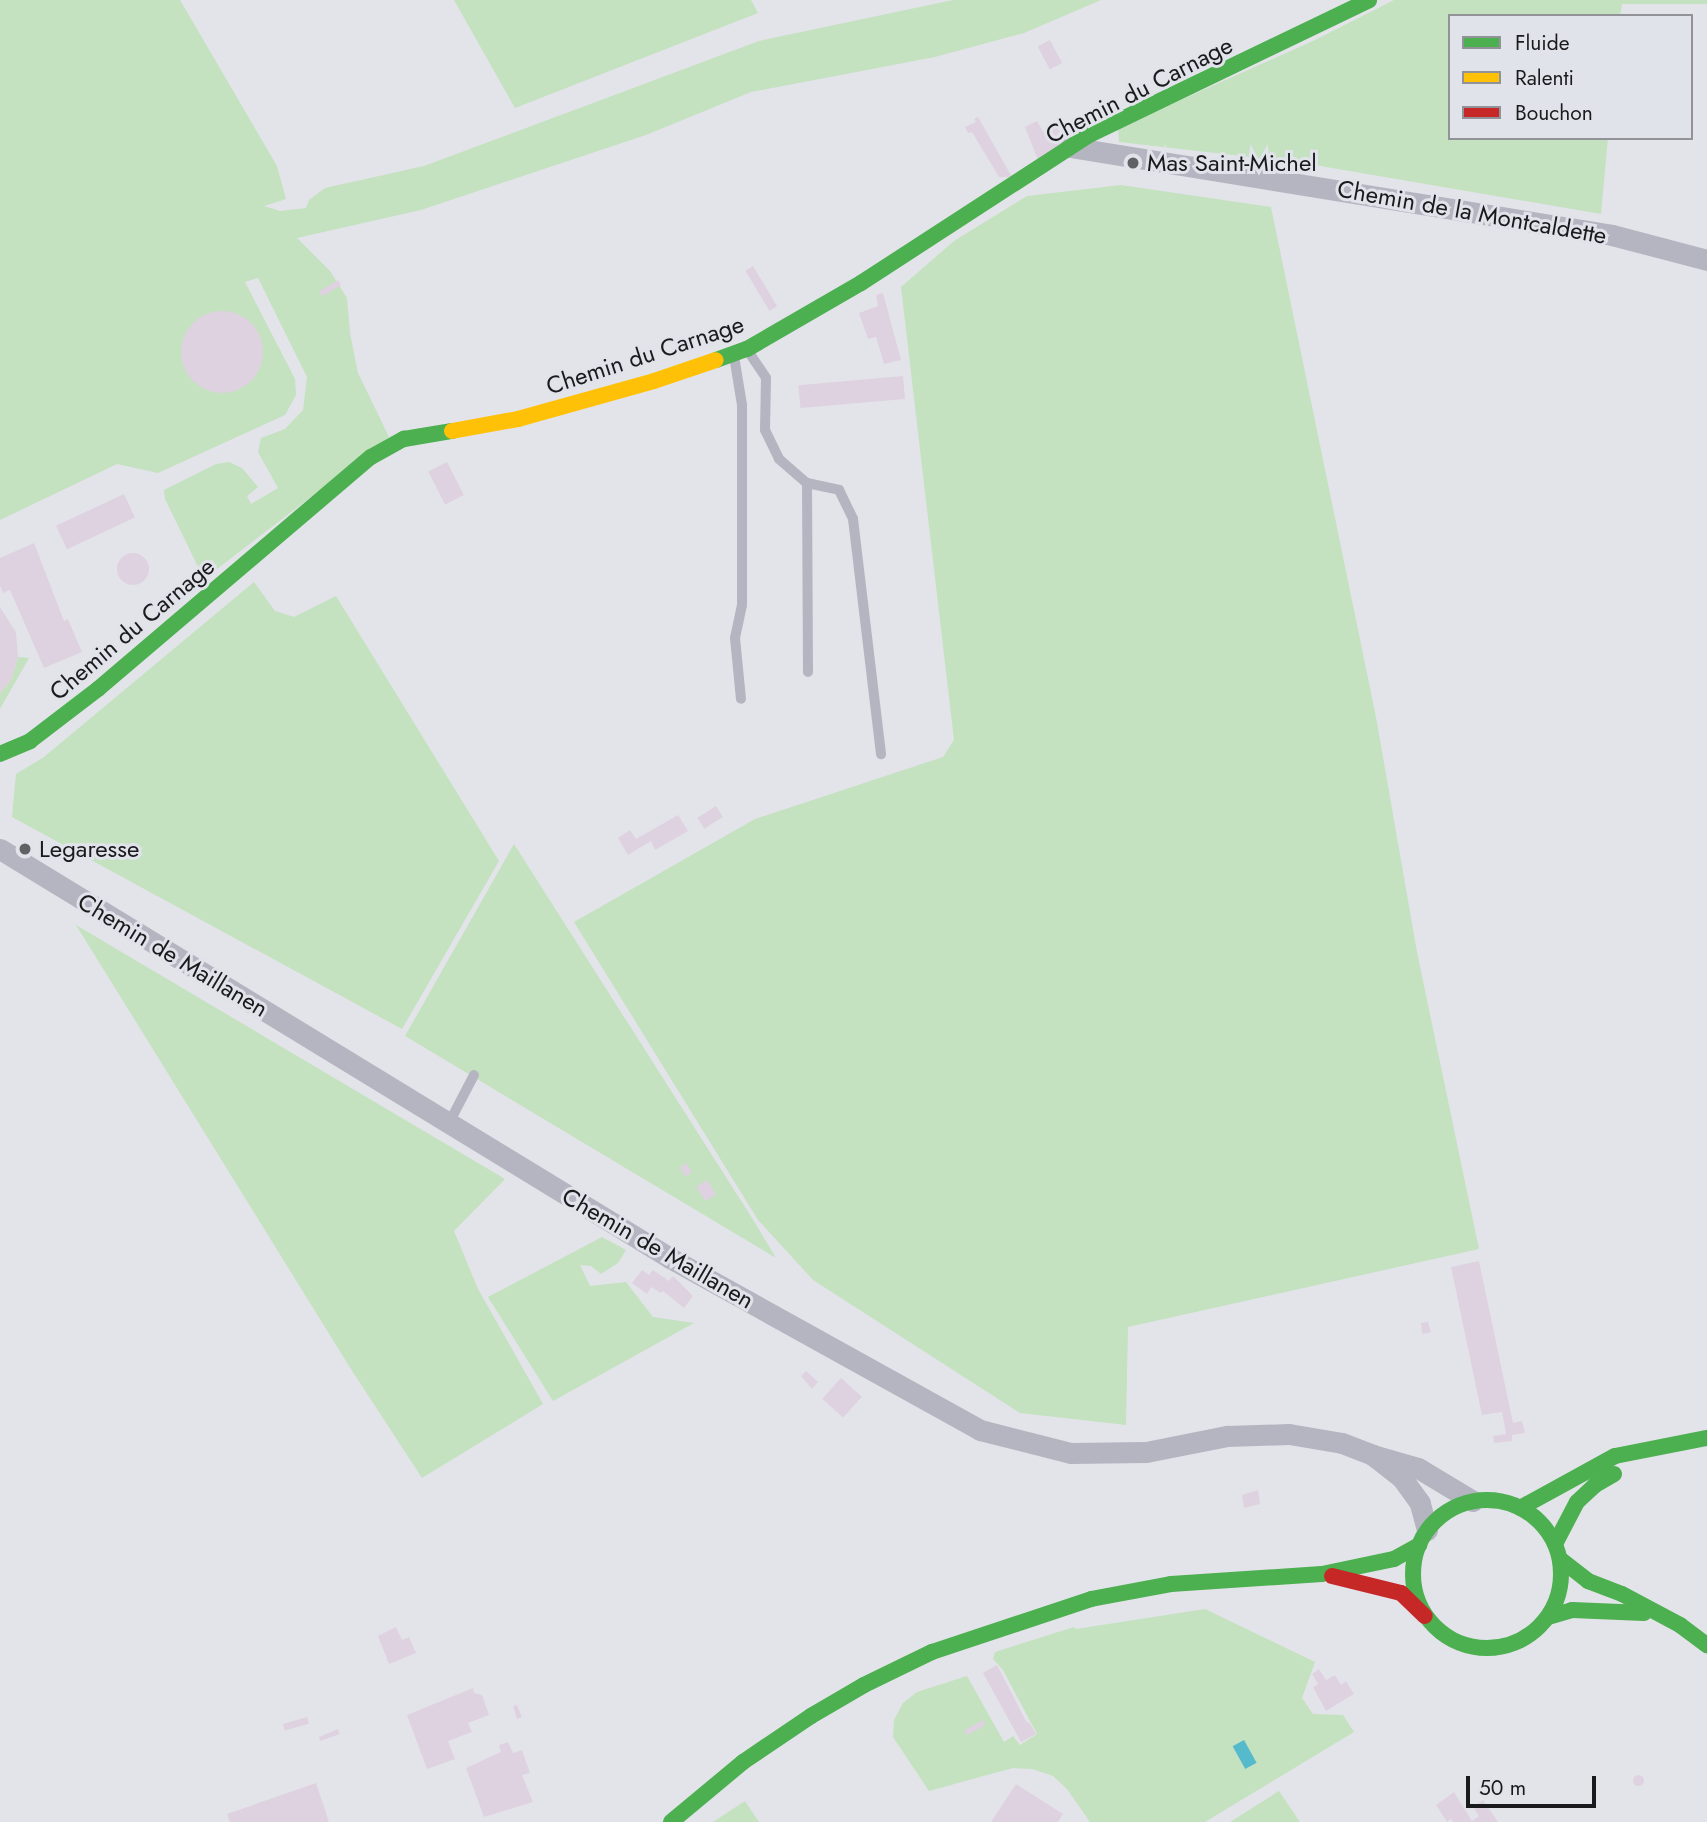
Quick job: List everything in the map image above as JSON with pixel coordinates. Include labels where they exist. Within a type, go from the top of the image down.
[{"type":"street","name":"Chemin du Carnage","points":[[0,754],[30,741],[98,689],[382,451],[404,439],[518,419],[654,381],[740,351],[861,283],[1070,147],[1369,0]]},
{"type":"street","name":"Chemin de la Montcaldette","points":[[1070,147],[1612,235],[1707,260]]},
{"type":"street","name":"Chemin de Maillanen","points":[[0,849],[670,1258],[980,1430],[1071,1453],[1146,1452],[1227,1436],[1289,1434],[1342,1443],[1373,1455]]},
{"type":"street","points":[[1520,1508],[1615,1456],[1707,1438]]},
{"type":"street","points":[[1322,1574],[1348,1578],[1401,1593],[1444,1635],[1461,1644],[1500,1648],[1518,1642],[1535,1632],[1548,1618],[1560,1589],[1557,1551],[1577,1502],[1595,1485],[1614,1474],[1707,1438]]},
{"type":"street","points":[[1373,1455],[1418,1468],[1473,1501]]},
{"type":"street","points":[[1373,1455],[1402,1478],[1420,1503],[1423,1538],[1413,1565],[1414,1585],[1419,1604],[1430,1622]]},
{"type":"street","points":[[671,1822],[743,1762],[811,1716],[864,1685],[932,1652],[1091,1599],[1171,1584],[1322,1574],[1394,1559],[1423,1538],[1448,1512],[1473,1501],[1497,1501],[1520,1508],[1541,1523],[1557,1551],[1588,1581],[1622,1594],[1680,1625],[1707,1645]]},
{"type":"street","points":[[1548,1618],[1572,1610],[1605,1609],[1655,1613]]},
{"type":"lane","points":[[740,351],[766,378],[765,430],[779,459],[807,483],[839,490],[853,519],[880,754]]},
{"type":"lane","points":[[740,351],[742,605],[735,638],[741,699]]},
{"type":"lane","points":[[807,483],[808,672]]},
{"type":"lane","points":[[449,1123],[474,1075]]},
{"type":"green space","points":[[0,0],[180,0],[277,166],[286,199],[264,206],[280,211],[306,208],[309,200],[325,188],[424,166],[759,41],[953,0],[1101,0],[1024,33],[935,57],[751,92],[646,135],[421,210],[297,238],[330,271],[347,298],[350,333],[358,373],[389,437],[204,579],[165,499],[164,490],[216,464],[229,462],[242,468],[258,487],[247,496],[251,504],[278,488],[258,452],[261,438],[285,429],[303,410],[307,377],[258,278],[245,282],[295,379],[296,395],[285,415],[158,473],[117,464],[0,520]]},
{"type":"green space","points":[[454,0],[751,0],[758,13],[515,108]]},
{"type":"green space","points":[[1394,0],[1707,0],[1707,4],[1622,4],[1620,14],[1448,14],[1448,140],[1608,140],[1601,214],[1303,163],[1119,142],[1118,128],[1313,41]]},
{"type":"green space","points":[[1121,185],[1271,207],[1376,717],[1417,952],[1479,1249],[1128,1327],[1126,1425],[1020,1413],[813,1280],[758,1220],[574,922],[755,819],[943,757],[954,740],[901,287],[954,241],[1027,196]]},
{"type":"green space","points":[[254,582],[275,611],[294,617],[336,596],[499,861],[402,1029],[12,817],[16,774],[44,757]]},
{"type":"green space","points":[[18,657],[29,658],[0,709],[0,693],[11,680]]},
{"type":"green space","points":[[514,844],[752,1218],[776,1258],[405,1036]]},
{"type":"green space","points":[[76,925],[505,1179],[454,1231],[478,1289],[543,1404],[422,1478],[349,1366]]},
{"type":"green space","points":[[602,1237],[626,1250],[618,1263],[601,1274],[591,1266],[580,1265],[590,1286],[626,1282],[653,1317],[694,1323],[553,1401],[488,1297]]},
{"type":"green space","points":[[1205,1609],[1315,1662],[1302,1698],[1313,1714],[1343,1715],[1354,1732],[1205,1822],[1090,1822],[1067,1789],[1053,1776],[1032,1769],[1013,1768],[929,1791],[893,1737],[894,1720],[903,1703],[917,1692],[967,1676],[1004,1742],[1013,1736],[1020,1745],[1037,1734],[1003,1670],[993,1659],[995,1652],[1074,1627],[1076,1629]]},
{"type":"green space","points":[[1279,1791],[1300,1822],[1230,1822]]},
{"type":"green space","points":[[745,1801],[759,1822],[713,1822]]},
{"type":"water","points":[[1244,1740],[1257,1763],[1245,1769],[1233,1746]]},
{"type":"building","points":[[1050,40],[1062,63],[1050,70],[1038,47]]},
{"type":"building","points":[[978,117],[1012,177],[999,177],[972,132],[968,133],[965,127],[976,122],[974,119]]},
{"type":"building","points":[[1037,121],[1044,133],[1058,125],[1062,132],[1057,134],[1062,145],[1038,160],[1025,127]]},
{"type":"building","points":[[753,266],[777,306],[769,311],[745,271]]},
{"type":"building","points":[[338,280],[341,285],[322,296],[319,291]]},
{"type":"building","points":[[883,293],[901,360],[884,364],[876,337],[868,339],[859,313],[878,306],[876,295]]},
{"type":"building","points":[[214,311],[230,311],[245,318],[256,329],[263,344],[260,368],[251,381],[230,393],[214,393],[199,386],[188,375],[181,360],[181,344],[188,329],[199,318]]},
{"type":"building","points":[[903,376],[905,399],[800,408],[798,385]]},
{"type":"building","points":[[447,462],[464,495],[445,505],[428,472]]},
{"type":"building","points":[[124,494],[135,518],[67,549],[56,526]]},
{"type":"building","points":[[34,543],[64,621],[68,619],[82,652],[44,668],[10,590],[3,593],[0,586],[0,558]]},
{"type":"building","points":[[133,553],[144,558],[149,569],[144,580],[133,585],[122,580],[117,569],[122,558]]},
{"type":"building","points":[[0,607],[16,632],[18,657],[11,680],[0,693]]},
{"type":"building","points":[[716,806],[723,817],[704,829],[697,818]]},
{"type":"building","points":[[678,815],[688,831],[655,850],[651,841],[628,855],[618,838],[630,830],[636,839]]},
{"type":"building","points":[[686,1163],[692,1172],[686,1177],[679,1167]]},
{"type":"building","points":[[707,1180],[716,1194],[705,1201],[696,1187]]},
{"type":"building","points":[[1479,1261],[1513,1423],[1522,1421],[1525,1433],[1512,1435],[1512,1441],[1494,1443],[1493,1436],[1506,1434],[1502,1412],[1482,1415],[1451,1267]]},
{"type":"building","points":[[642,1270],[649,1275],[653,1270],[669,1281],[673,1276],[693,1296],[684,1308],[663,1291],[661,1293],[651,1287],[647,1294],[632,1283]]},
{"type":"building","points":[[1428,1322],[1431,1332],[1422,1334],[1421,1323]]},
{"type":"building","points":[[806,1371],[818,1382],[812,1389],[801,1376]]},
{"type":"building","points":[[841,1378],[862,1397],[843,1418],[822,1399]]},
{"type":"building","points":[[1258,1490],[1260,1504],[1244,1508],[1242,1495]]},
{"type":"building","points":[[396,1627],[402,1640],[409,1637],[416,1653],[389,1664],[378,1636]]},
{"type":"building","points":[[997,1665],[1027,1723],[1029,1722],[1036,1734],[1021,1742],[983,1673]]},
{"type":"building","points":[[1319,1669],[1326,1680],[1335,1675],[1341,1685],[1346,1681],[1354,1694],[1326,1711],[1313,1687],[1318,1684],[1312,1674]]},
{"type":"building","points":[[473,1688],[474,1693],[482,1695],[489,1715],[468,1723],[472,1732],[448,1741],[455,1759],[427,1769],[407,1715]]},
{"type":"building","points":[[517,1705],[522,1717],[517,1719],[513,1706]]},
{"type":"building","points":[[307,1717],[309,1724],[285,1731],[283,1724]]},
{"type":"building","points":[[984,1720],[985,1725],[967,1735],[964,1730]]},
{"type":"building","points":[[338,1729],[340,1734],[320,1741],[319,1737]]},
{"type":"building","points":[[508,1742],[513,1753],[522,1750],[530,1773],[522,1775],[533,1802],[484,1817],[466,1768],[501,1752],[499,1745]]},
{"type":"building","points":[[1638,1774],[1644,1780],[1638,1786],[1632,1780]]},
{"type":"building","points":[[316,1783],[329,1822],[230,1822],[227,1814]]},
{"type":"building","points":[[1016,1784],[1063,1814],[1058,1822],[991,1822]]},
{"type":"building","points":[[1454,1792],[1472,1821],[1479,1816],[1473,1807],[1483,1800],[1498,1822],[1453,1822],[1451,1819],[1447,1822],[1436,1805]]},
{"type":"traffic: fast","points":[[716,360],[747,349],[861,283],[1087,136],[1369,0]]},
{"type":"traffic: fast","points":[[0,754],[30,741],[98,689],[371,457],[404,439],[452,431]]},
{"type":"traffic: fast","points":[[1520,1508],[1615,1456],[1707,1438]]},
{"type":"traffic: fast","points":[[1555,1544],[1577,1502],[1595,1485],[1614,1474]]},
{"type":"traffic: fast","points":[[1487,1500],[1515,1506],[1539,1522],[1555,1546],[1561,1574],[1555,1602],[1539,1626],[1515,1642],[1487,1648],[1459,1642],[1435,1626],[1419,1602],[1413,1574],[1419,1546],[1435,1522],[1459,1506],[1487,1500]]},
{"type":"traffic: fast","points":[[671,1822],[743,1762],[811,1716],[864,1685],[932,1652],[1091,1599],[1171,1584],[1322,1574],[1394,1559],[1419,1545]]},
{"type":"traffic: fast","points":[[1560,1559],[1588,1581],[1622,1594],[1680,1625],[1707,1645]]},
{"type":"traffic: fast","points":[[1548,1617],[1572,1610],[1644,1613]]},
{"type":"traffic: slow","points":[[452,431],[518,419],[654,381],[716,360]]},
{"type":"traffic: jam","points":[[1332,1576],[1401,1593],[1425,1616]]},
{"type":"place","name":"Mas Saint-Michel","points":[[1133,163]]},
{"type":"place","name":"Legaresse","points":[[25,849]]}]
